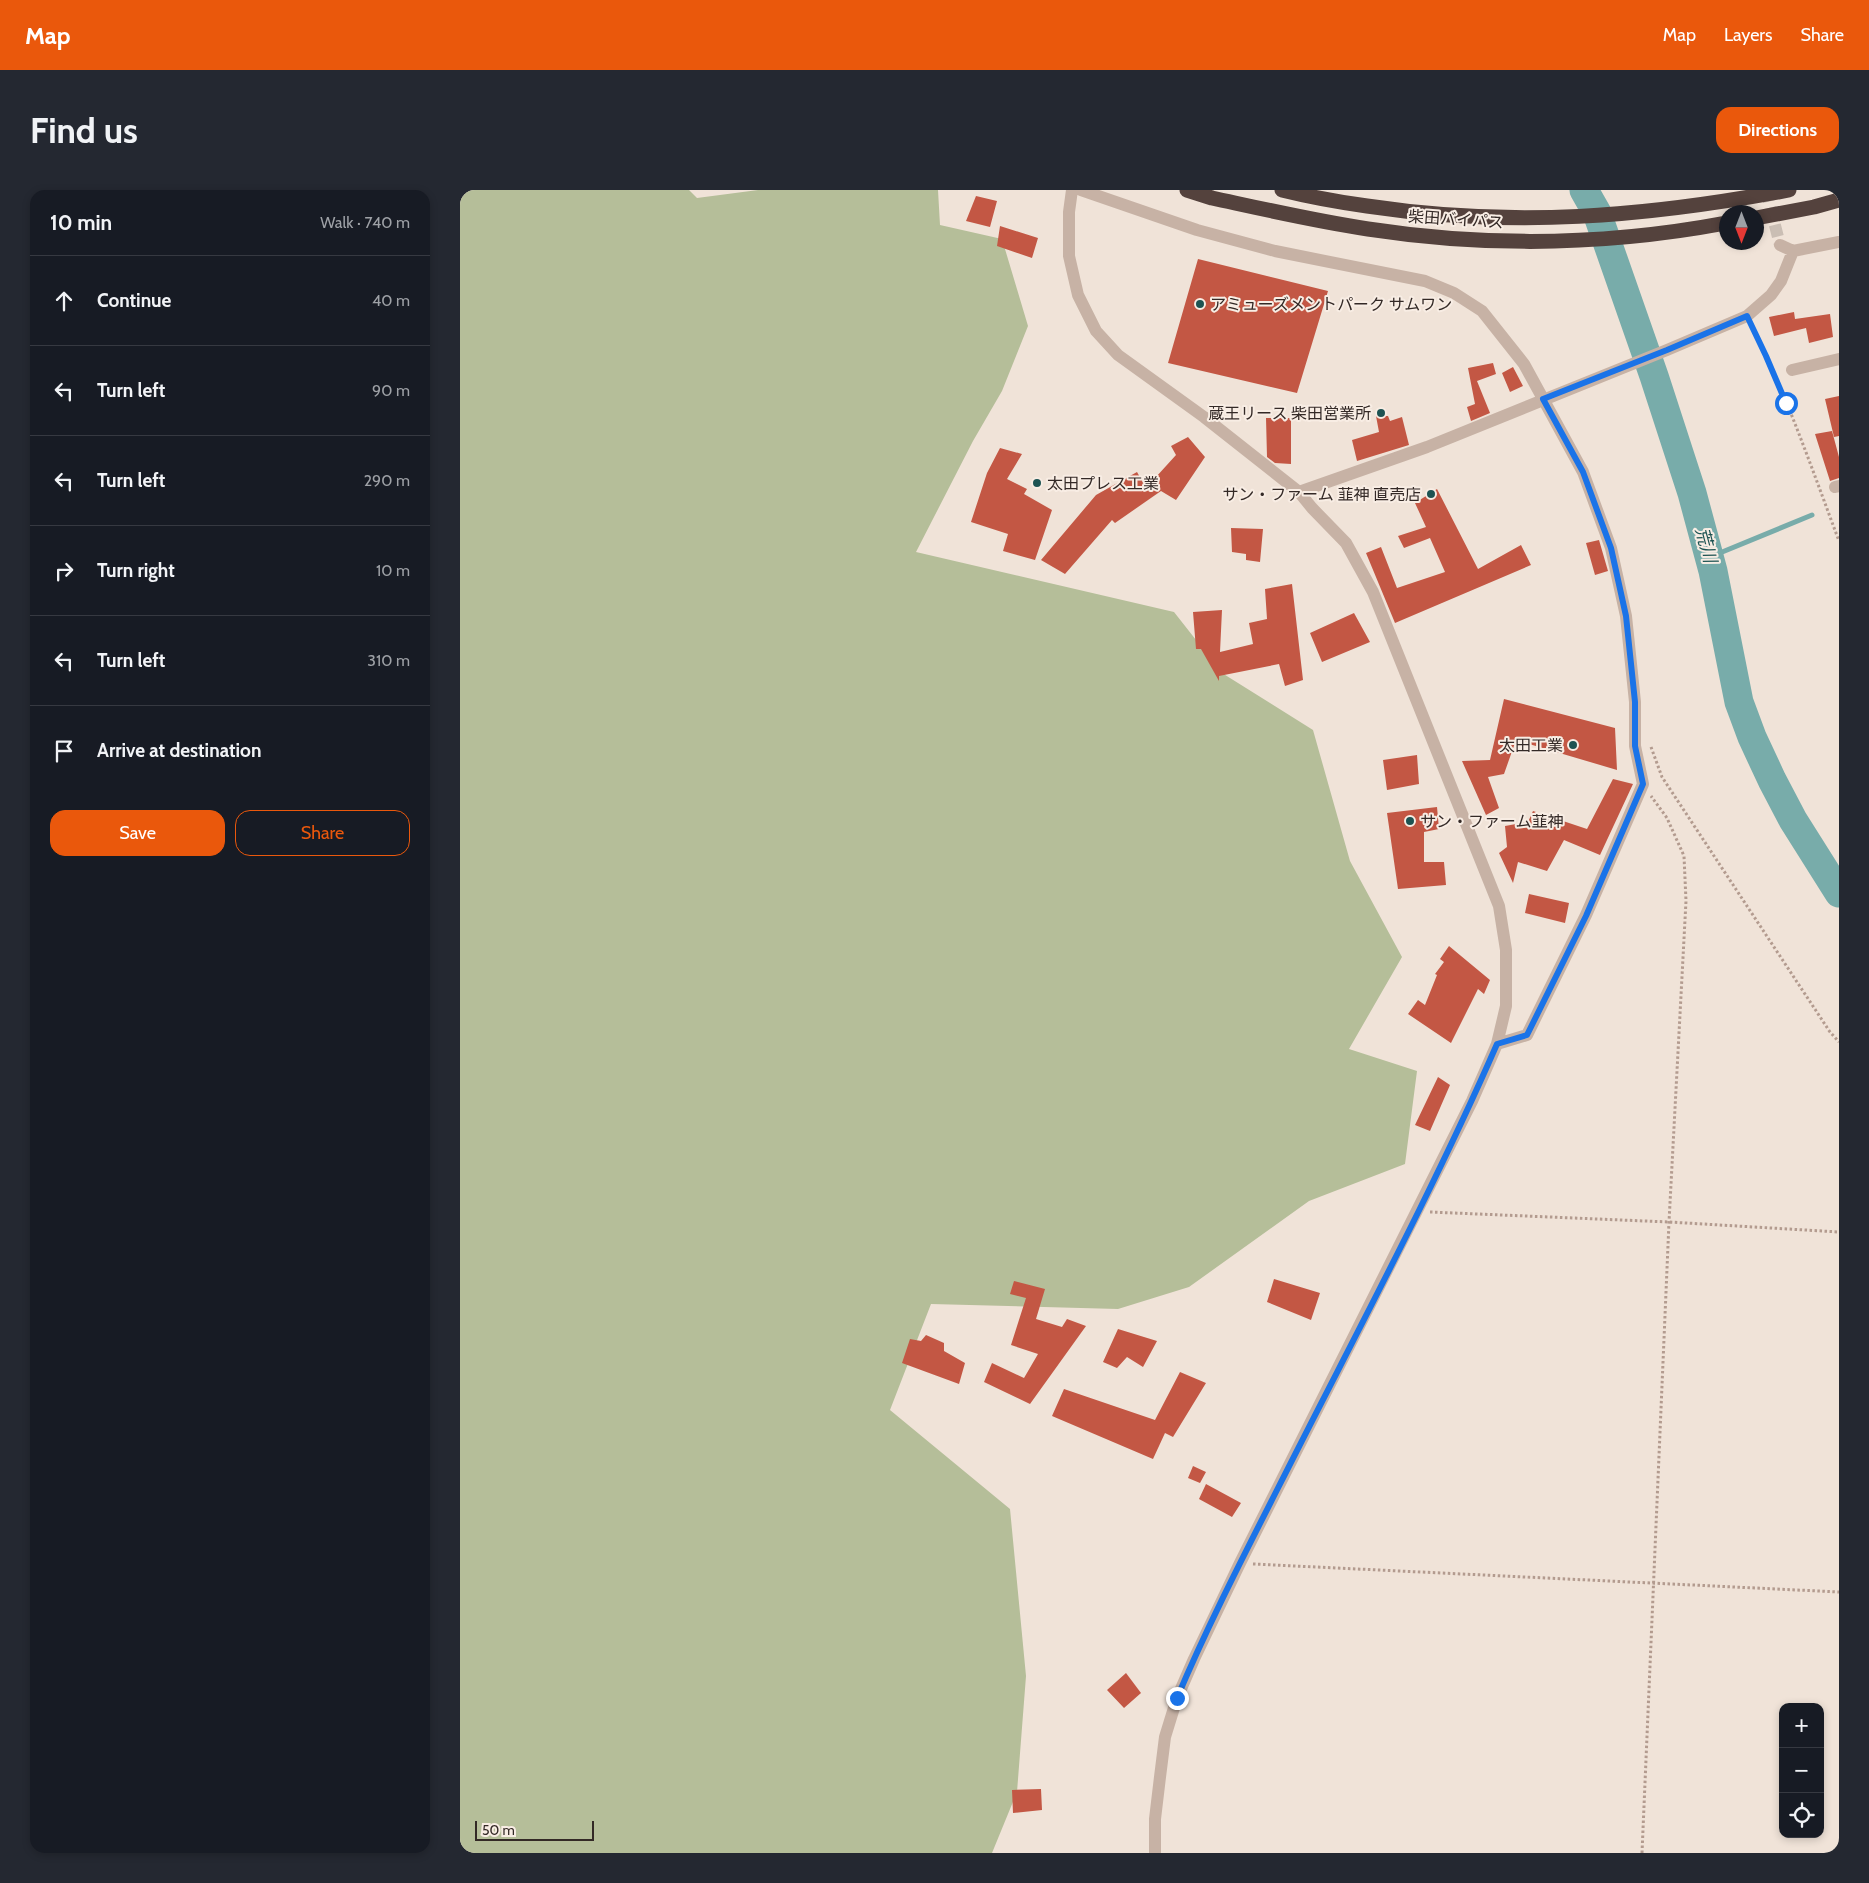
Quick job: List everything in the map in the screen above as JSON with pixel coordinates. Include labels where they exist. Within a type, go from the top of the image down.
[{"type":"highway","name":"柴田バイパス","points":[[1187,190],[1221,200],[1368,229],[1452,238],[1526,241],[1623,237],[1719,224]]},
{"type":"highway","name":"柴田バイパス","points":[[1282,190],[1323,199],[1397,210],[1504,218],[1584,217],[1690,207],[1788,190]]},
{"type":"highway","points":[[1764,216],[1839,200]]},
{"type":"street","points":[[1072,190],[1069,212],[1069,256],[1078,295],[1096,331],[1118,356],[1204,417],[1299,492],[1346,543],[1373,592],[1499,906],[1506,950],[1506,1006],[1497,1044],[1418,1211],[1240,1563],[1177,1698],[1168,1730],[1160,1777],[1155,1819],[1155,1853]]},
{"type":"street","points":[[1081,190],[1197,230],[1275,252],[1425,281],[1454,293],[1482,311],[1524,364],[1583,472],[1611,548],[1626,616],[1635,702],[1635,746],[1643,784],[1586,916],[1527,1035],[1497,1044]]},
{"type":"street","points":[[1780,245],[1793,252],[1839,242]]},
{"type":"street","points":[[1299,492],[1427,447],[1747,316],[1772,295],[1781,281],[1793,252]]},
{"type":"street","points":[[1792,370],[1839,359]]},
{"type":"path","points":[[1747,316],[1799,435],[1839,541]]},
{"type":"path","points":[[1648,739],[1662,777],[1830,1032],[1839,1042]]},
{"type":"path","points":[[1642,1853],[1669,1222],[1686,901],[1684,856],[1666,818],[1643,784]]},
{"type":"path","points":[[1418,1211],[1669,1222],[1839,1232]]},
{"type":"path","points":[[1240,1563],[1653,1585],[1839,1592]]},
{"type":"green space","points":[[460,190],[689,190],[697,198],[758,190],[938,190],[940,225],[1002,239],[1028,326],[1002,391],[973,441],[916,552],[1174,612],[1222,673],[1313,730],[1350,861],[1402,957],[1349,1049],[1417,1071],[1405,1164],[1309,1201],[1189,1287],[1118,1309],[931,1304],[890,1410],[1010,1509],[1026,1676],[1017,1792],[992,1853],[460,1853]]},
{"type":"building","points":[[976,196],[997,201],[990,227],[966,221]]},
{"type":"building","points":[[1000,226],[1038,238],[1032,258],[997,246]]},
{"type":"building","points":[[1198,259],[1328,291],[1297,393],[1168,363]]},
{"type":"building","points":[[1794,312],[1795,319],[1830,314],[1833,337],[1809,343],[1806,328],[1774,336],[1769,317]]},
{"type":"building","points":[[1493,363],[1496,374],[1477,381],[1490,413],[1471,421],[1467,407],[1475,404],[1468,368]]},
{"type":"building","points":[[1513,367],[1523,386],[1510,392],[1502,373]]},
{"type":"building","points":[[1839,396],[1839,436],[1834,437],[1825,399]]},
{"type":"building","points":[[1376,416],[1388,416],[1390,421],[1402,417],[1409,445],[1357,461],[1352,440],[1379,432]]},
{"type":"building","points":[[1266,418],[1291,418],[1291,464],[1275,463],[1267,457]]},
{"type":"building","points":[[1832,431],[1839,457],[1839,478],[1830,481],[1815,434]]},
{"type":"building","points":[[1188,437],[1205,457],[1176,500],[1161,491],[1115,523],[1112,520],[1065,574],[1041,560],[1096,495],[1137,472],[1146,488],[1176,455],[1171,446]]},
{"type":"building","points":[[1000,448],[1022,454],[1007,479],[1027,489],[1024,494],[1052,510],[1035,560],[1003,551],[1008,534],[971,522],[987,473]]},
{"type":"building","points":[[1437,489],[1478,569],[1521,545],[1531,565],[1395,623],[1366,553],[1381,547],[1397,588],[1445,572],[1430,538],[1404,548],[1398,536],[1426,527],[1415,503]]},
{"type":"building","points":[[1231,528],[1263,529],[1260,562],[1246,560],[1246,554],[1232,552]]},
{"type":"building","points":[[1599,540],[1608,571],[1595,575],[1586,543]]},
{"type":"building","points":[[1292,584],[1303,680],[1285,686],[1279,664],[1219,676],[1219,681],[1201,649],[1196,649],[1193,612],[1222,610],[1220,652],[1253,644],[1249,623],[1267,619],[1265,589]]},
{"type":"building","points":[[1354,613],[1370,642],[1322,662],[1310,633]]},
{"type":"building","points":[[1504,699],[1615,728],[1617,770],[1516,740],[1504,774],[1488,777],[1499,808],[1486,815],[1462,761],[1490,760]]},
{"type":"building","points":[[1417,755],[1419,784],[1387,790],[1383,760]]},
{"type":"building","points":[[1613,779],[1633,784],[1600,855],[1564,840],[1547,871],[1518,862],[1513,883],[1499,853],[1507,847],[1505,826],[1528,822],[1533,811],[1587,829]]},
{"type":"building","points":[[1437,807],[1439,829],[1424,832],[1424,862],[1444,862],[1446,885],[1398,889],[1387,813]]},
{"type":"building","points":[[1529,894],[1569,903],[1565,923],[1525,913]]},
{"type":"building","points":[[1449,946],[1490,980],[1484,994],[1478,989],[1451,1043],[1408,1014],[1418,1000],[1425,1005],[1437,975],[1435,974],[1444,962],[1440,959]]},
{"type":"building","points":[[1438,1077],[1450,1085],[1430,1131],[1415,1125]]},
{"type":"building","points":[[1274,1279],[1320,1293],[1311,1320],[1267,1302]]},
{"type":"building","points":[[1014,1281],[1045,1289],[1036,1319],[1062,1327],[1067,1319],[1086,1326],[1030,1404],[984,1382],[992,1363],[1024,1378],[1038,1354],[1011,1345],[1026,1298],[1010,1294]]},
{"type":"building","points":[[1118,1329],[1157,1341],[1143,1367],[1127,1357],[1117,1368],[1103,1362]]},
{"type":"building","points":[[926,1335],[944,1343],[944,1351],[965,1363],[959,1384],[902,1363],[910,1339],[921,1341]]},
{"type":"building","points":[[1180,1372],[1206,1383],[1173,1437],[1165,1433],[1153,1459],[1052,1416],[1064,1389],[1155,1420]]},
{"type":"building","points":[[1193,1466],[1206,1472],[1200,1483],[1188,1478]]},
{"type":"building","points":[[1206,1484],[1241,1503],[1232,1517],[1199,1499]]},
{"type":"building","points":[[1126,1673],[1141,1693],[1124,1708],[1107,1690]]},
{"type":"building","points":[[1041,1789],[1042,1810],[1013,1813],[1012,1790]]},
{"type":"waterway","name":"荒川","points":[[1584,190],[1597,213],[1654,376],[1692,493],[1713,571],[1739,702],[1752,737],[1772,780],[1793,820],[1839,893]]},
{"type":"waterway","points":[[1710,557],[1812,515]]},
{"type":"tunnel","points":[[1766,190],[1780,245]]},
{"type":"place","name":"アミューズメントパーク サムワン","points":[[1200,304]]},
{"type":"place","name":"蔵王リース 柴田営業所","points":[[1381,413]]},
{"type":"place","name":"太田プレス工業","points":[[1037,483]]},
{"type":"place","name":"サン・ファーム 韮神 直売店","points":[[1431,494]]},
{"type":"place","name":"太田工業","points":[[1573,745]]},
{"type":"place","name":"サン・ファーム韮神","points":[[1410,821]]},
{"type":"route","points":[[1177,1698],[1240,1563],[1448,1152],[1497,1044],[1527,1035],[1586,916],[1643,784],[1635,746],[1635,702],[1626,616],[1611,548],[1583,472],[1543,399],[1747,316],[1786,403]]}]
